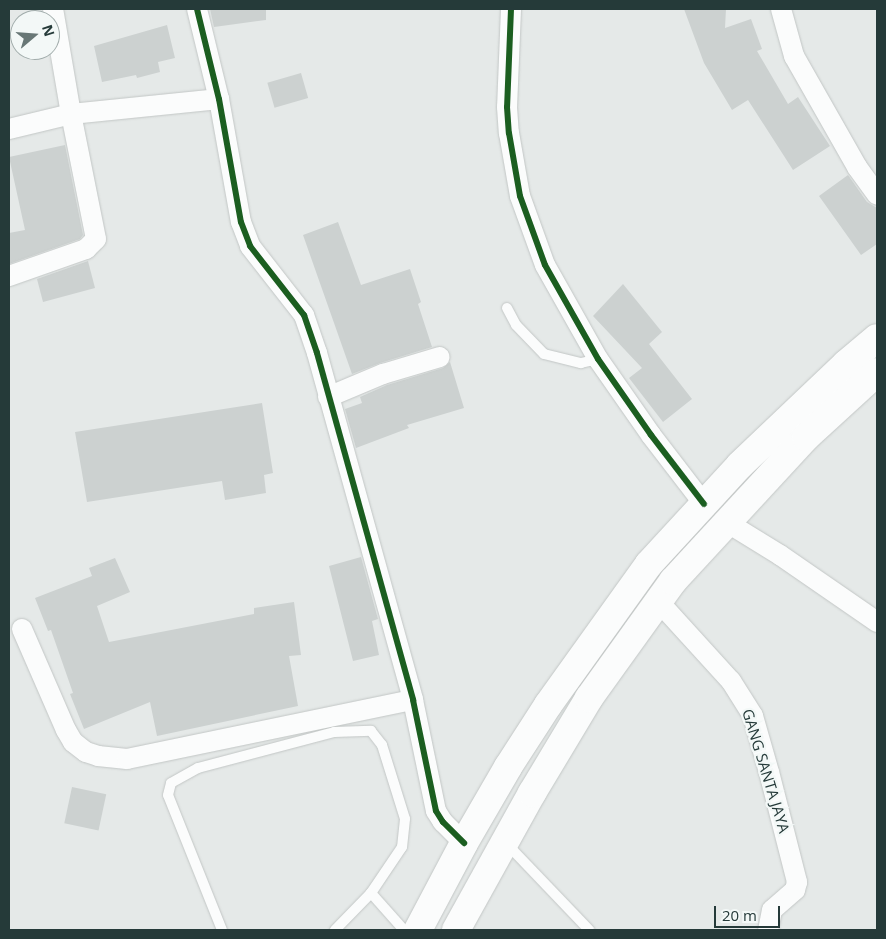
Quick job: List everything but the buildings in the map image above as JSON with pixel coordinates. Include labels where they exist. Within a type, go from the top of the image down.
[{"type":"main road","points":[[456,930],[505,841],[590,698],[666,591],[862,374],[877,338]]},
{"type":"main road","points":[[418,930],[464,843],[548,705],[649,564],[740,465],[862,374]]},
{"type":"main road","points":[[649,564],[666,591]]},
{"type":"main road","points":[[495,790],[523,810]]},
{"type":"street","points":[[9,276],[86,250],[96,239],[70,114],[53,9]]},
{"type":"street","points":[[196,9],[219,99],[234,191],[250,246],[304,315],[317,353],[413,700],[436,811],[443,822],[464,843]]},
{"type":"street","points":[[511,9],[507,107],[509,134],[520,196],[545,265],[598,359],[651,435],[704,504]]},
{"type":"street","points":[[781,9],[794,56],[857,167],[877,195]]},
{"type":"street","points":[[9,129],[70,114],[219,99]]},
{"type":"street","points":[[328,397],[383,374],[440,358]]},
{"type":"street","points":[[728,522],[780,555],[877,622]]},
{"type":"street","name":"GANG SANTA JAYA","points":[[666,591],[731,681],[753,716],[797,882],[795,890],[772,910],[768,930]]},
{"type":"street","points":[[22,629],[73,742],[86,752],[98,756],[126,759],[413,700]]},
{"type":"lane","points":[[507,308],[516,325],[544,354],[581,364],[598,359]]},
{"type":"lane","points":[[222,930],[168,795],[172,783],[198,768],[334,732],[371,731],[382,745],[404,819],[402,847],[371,893],[335,930]]},
{"type":"lane","points":[[505,841],[589,930]]},
{"type":"lane","points":[[371,893],[404,930]]},
{"type":"cycle path","points":[[197,9],[219,99],[241,222],[250,246],[304,315],[317,353],[413,700],[436,811],[443,822],[464,843]]},
{"type":"cycle path","points":[[511,9],[507,107],[509,133],[520,196],[545,265],[598,359],[651,435],[704,504]]}]
